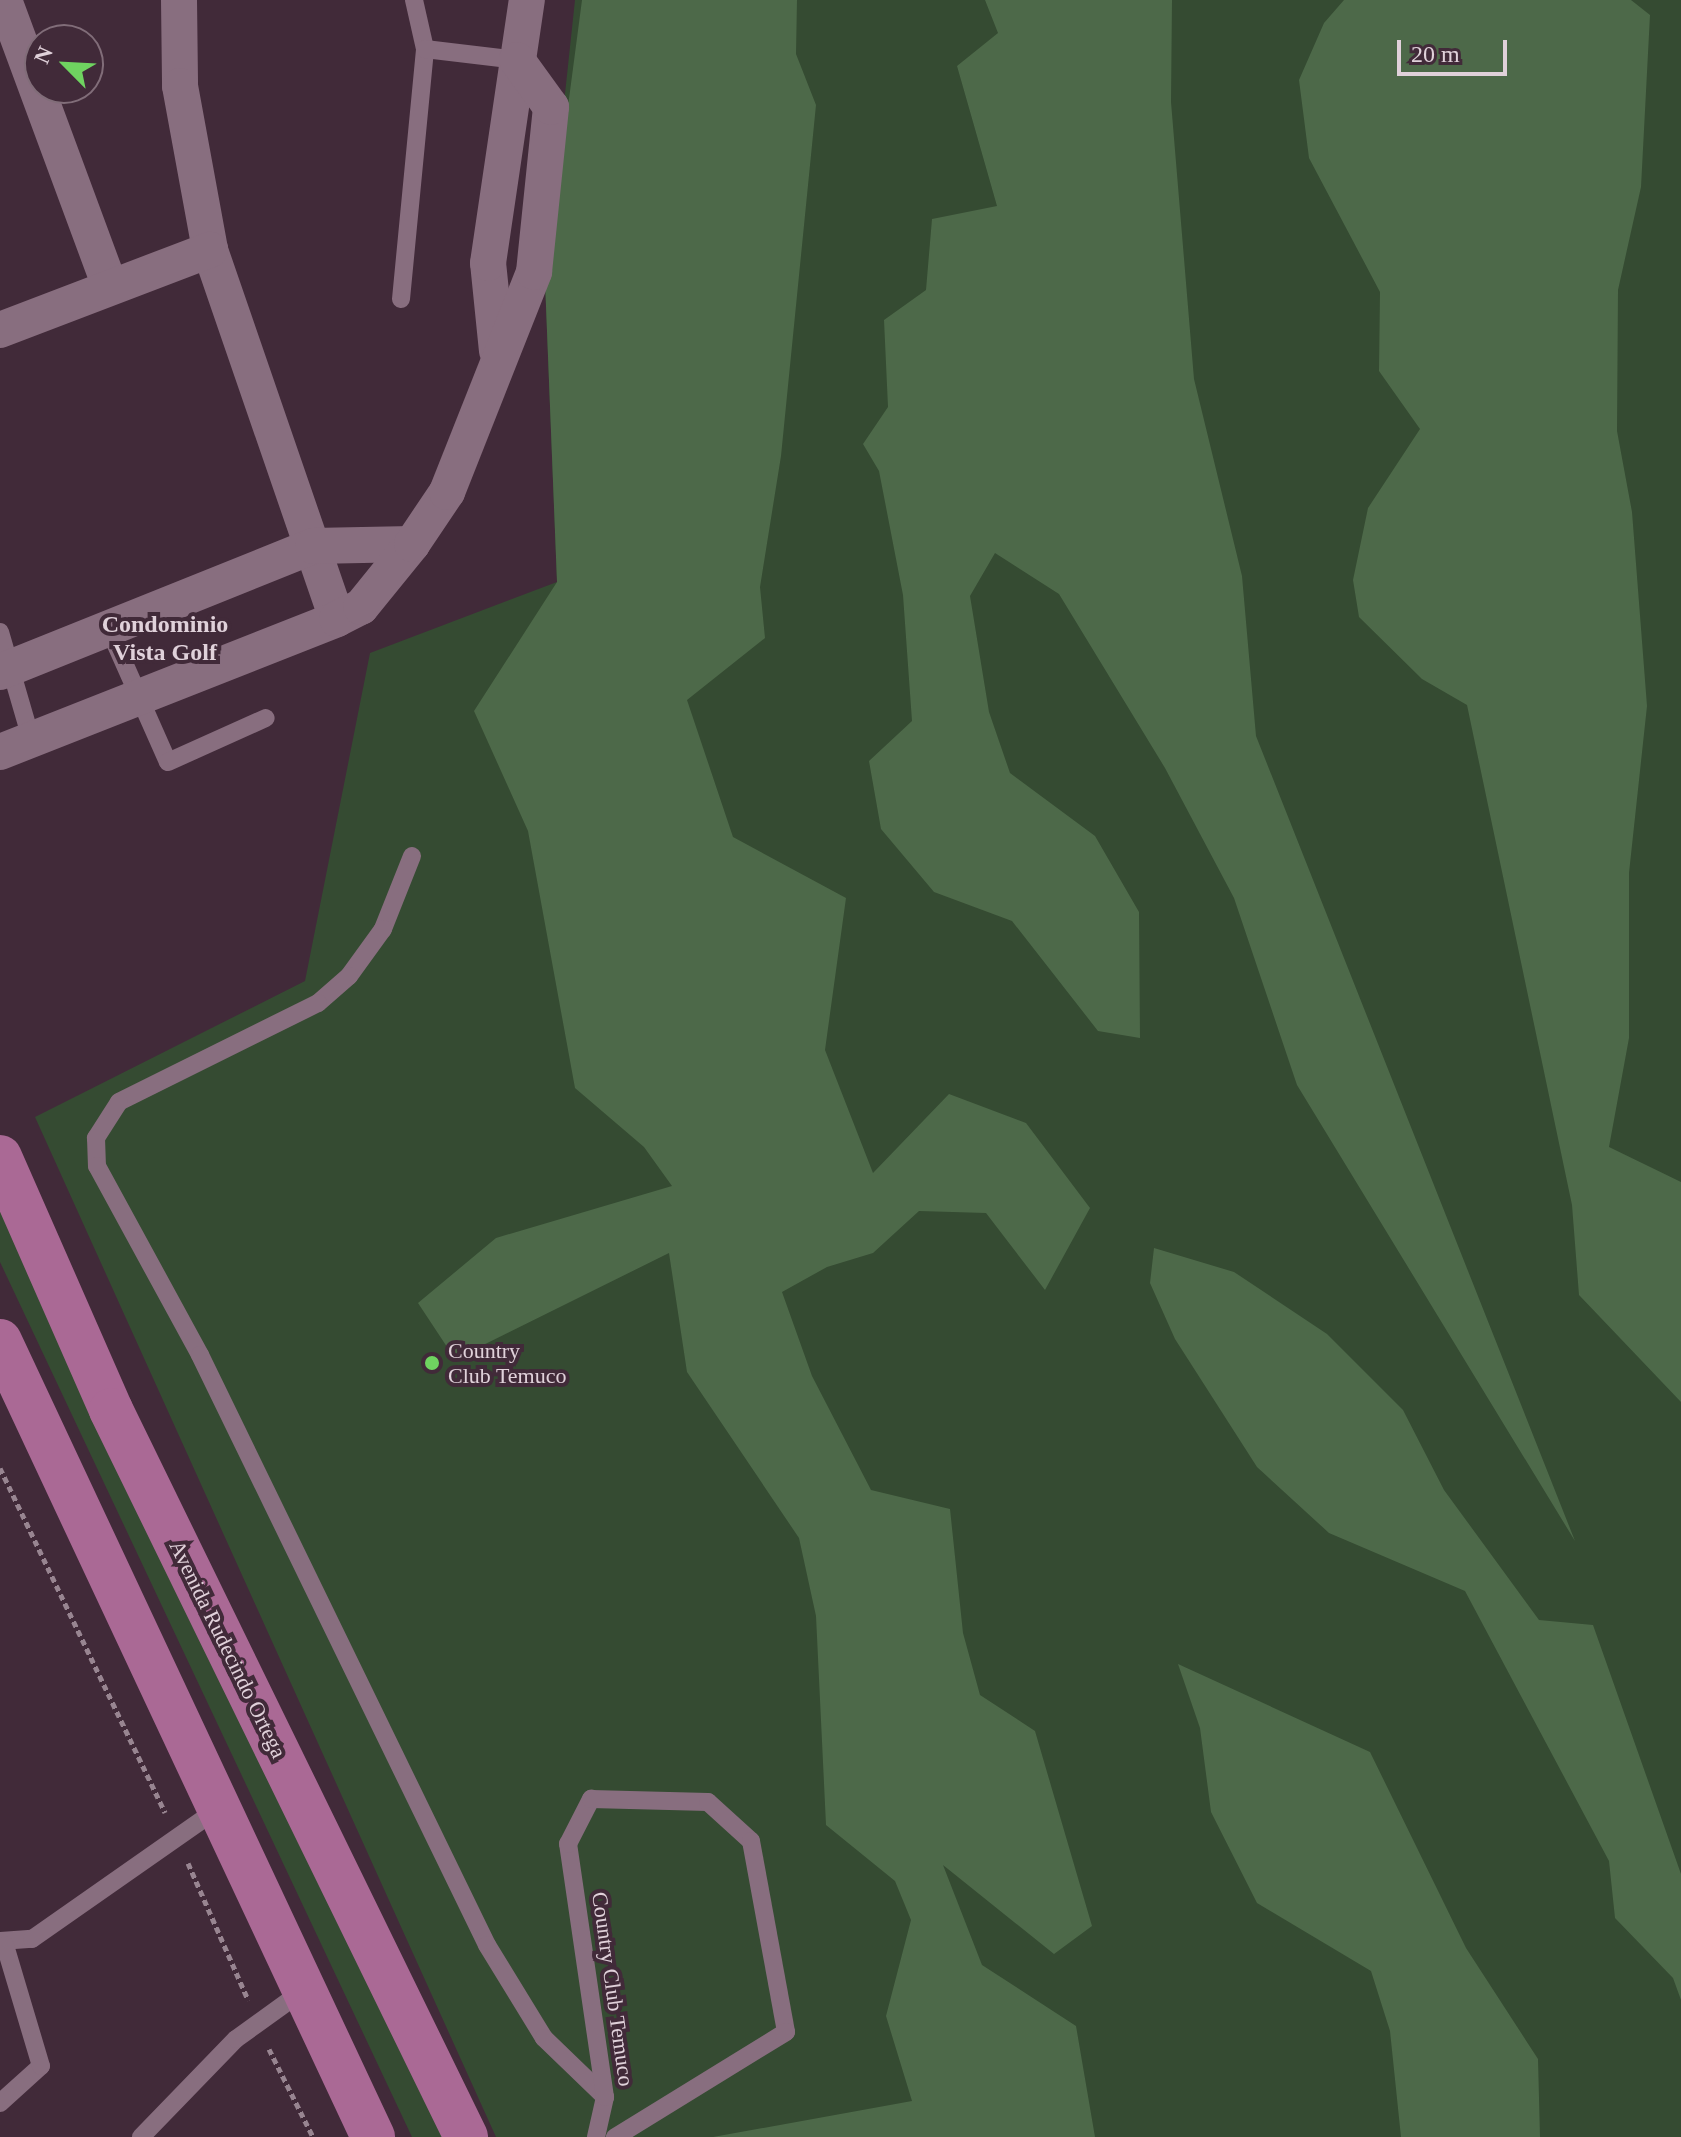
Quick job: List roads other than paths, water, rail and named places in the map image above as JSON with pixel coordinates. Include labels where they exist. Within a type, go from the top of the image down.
[{"type":"main road","name":"Avenida Rudecindo Ortega","points":[[0,1157],[118,1424],[466,2137]]},
{"type":"main road","points":[[0,1341],[373,2137]]},
{"type":"street","points":[[4,0],[110,287]]},
{"type":"street","points":[[179,0],[180,86],[210,250],[337,619]]},
{"type":"street","points":[[15,746],[361,607],[412,544],[447,492],[476,428],[497,352],[534,272],[551,107],[517,60],[527,0]]},
{"type":"street","points":[[0,330],[210,250]]},
{"type":"street","points":[[3,671],[313,546],[412,544]]},
{"type":"lane","points":[[401,299],[425,49],[414,0]]},
{"type":"lane","points":[[425,49],[517,60]]},
{"type":"lane","points":[[109,629],[168,762],[266,718]]},
{"type":"lane","points":[[0,632],[15,746]]},
{"type":"lane","points":[[412,856],[383,929],[343,982],[318,1003],[119,1102],[96,1138],[97,1166],[200,1355],[487,1945],[544,2038],[605,2097]]},
{"type":"lane","name":"Country Club Temuco","points":[[596,2137],[605,2097],[568,1844],[591,1799],[708,1802],[751,1841],[786,2032],[615,2137]]},
{"type":"lane","points":[[0,2103],[41,2066],[3,1943],[32,1939],[218,1809]]},
{"type":"lane","points":[[141,2137],[257,2020],[304,1990]]},
{"type":"place","name":"Country Club Temuco","points":[[432,1363]]},
{"type":"district","name":"Condominio Vista Golf","points":[[165,639]]}]
